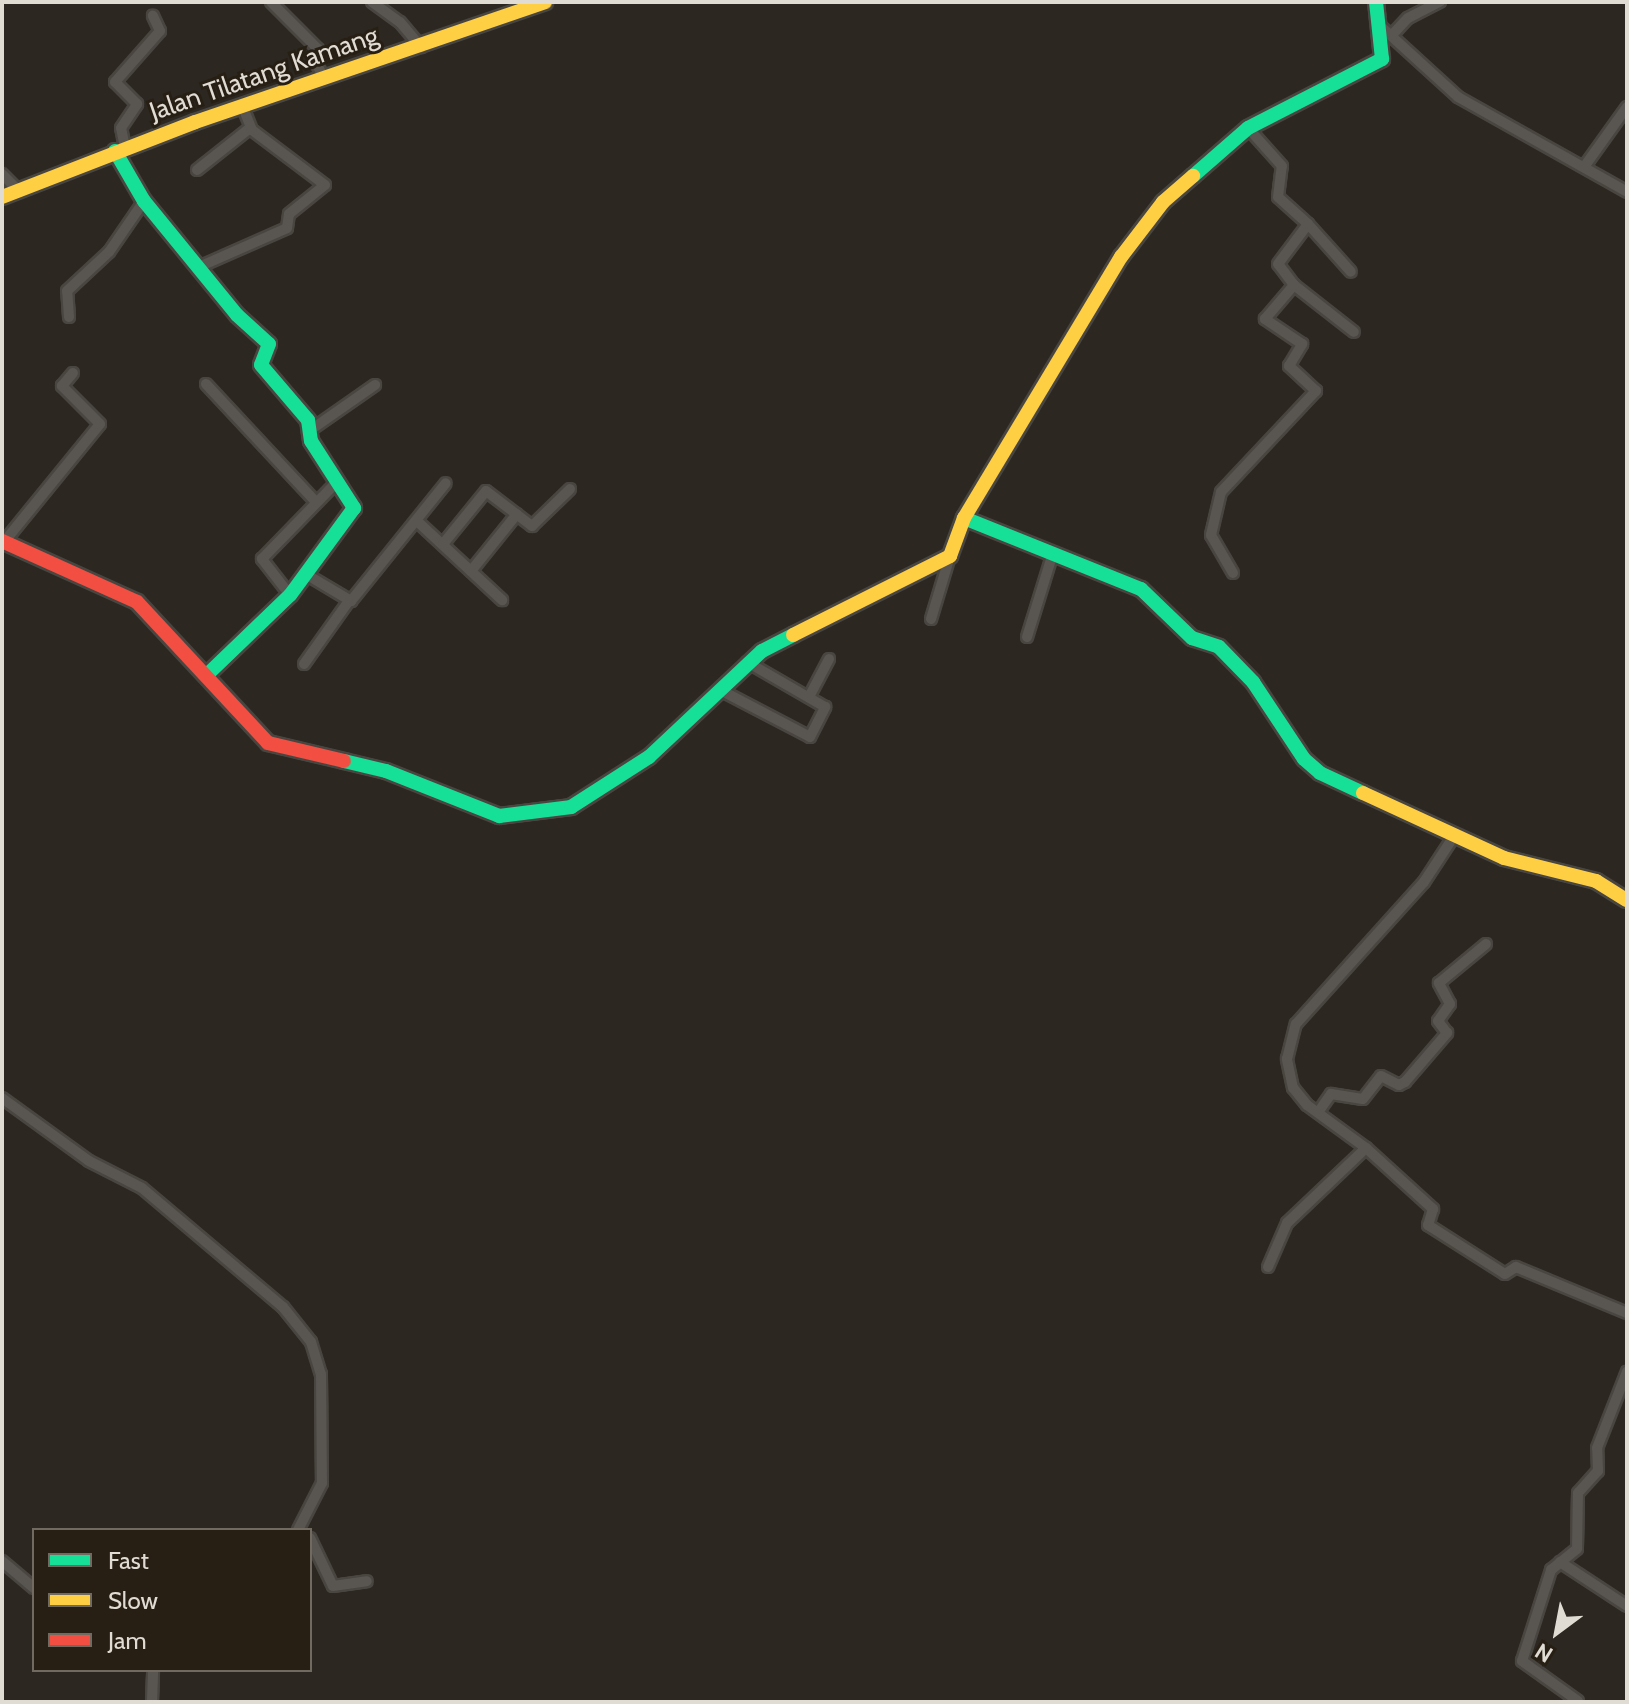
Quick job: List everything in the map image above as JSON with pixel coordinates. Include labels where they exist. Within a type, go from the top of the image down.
[{"type":"street","points":[[271,2],[318,49],[315,61],[324,78]]},
{"type":"street","points":[[372,2],[400,22],[421,47]]},
{"type":"street","name":"Jalan Tilatang Kamang","points":[[2,197],[120,149],[545,2]]},
{"type":"street","points":[[931,619],[964,518],[1121,257],[1192,172],[1248,128],[1382,59],[1376,2]]},
{"type":"street","points":[[1392,35],[1408,18],[1440,2]]},
{"type":"street","points":[[153,16],[160,31],[115,82],[137,104],[121,128],[120,149],[144,201],[201,266],[237,315],[269,344],[261,365],[312,429],[311,441],[353,511],[290,595],[208,674]]},
{"type":"street","points":[[1377,23],[1458,97],[1584,167],[1626,186]]},
{"type":"street","points":[[1584,167],[1627,107]]},
{"type":"street","points":[[201,266],[287,228],[289,214],[325,185],[250,128],[243,108]]},
{"type":"street","points":[[197,170],[250,128]]},
{"type":"street","points":[[1248,128],[1282,166],[1278,197],[1308,224],[1351,272]]},
{"type":"street","points":[[2,174],[20,192]]},
{"type":"street","points":[[69,317],[67,291],[109,252],[144,201]]},
{"type":"street","points":[[1308,224],[1278,264],[1294,285],[1354,332]]},
{"type":"street","points":[[1233,573],[1211,535],[1221,492],[1316,391],[1289,366],[1302,344],[1265,319],[1294,285]]},
{"type":"street","points":[[73,373],[62,386],[100,424],[3,541],[137,602],[208,674],[268,743],[386,771],[499,816],[576,805],[649,757],[724,692],[747,662],[853,602],[950,556]]},
{"type":"street","points":[[206,384],[314,500]]},
{"type":"street","points":[[312,429],[375,385]]},
{"type":"street","points":[[290,595],[262,559],[314,500],[337,482]]},
{"type":"street","points":[[304,664],[348,602],[418,522],[446,483]]},
{"type":"street","points":[[443,544],[486,491],[535,525],[570,489]]},
{"type":"street","points":[[471,571],[517,514]]},
{"type":"street","points":[[964,518],[1052,556],[1141,589],[1192,638],[1219,647],[1253,682],[1313,767],[1504,858],[1596,881],[1627,900]]},
{"type":"street","points":[[418,522],[502,600]]},
{"type":"street","points":[[1027,637],[1052,556]]},
{"type":"street","points":[[304,573],[348,602]]},
{"type":"street","points":[[809,697],[829,659]]},
{"type":"street","points":[[724,692],[804,738],[825,713],[825,707],[747,662]]},
{"type":"street","points":[[1454,836],[1424,882],[1296,1024],[1287,1059],[1288,1079],[1307,1105],[1366,1148],[1433,1209],[1428,1225],[1505,1274],[1516,1267],[1627,1313]]},
{"type":"street","points":[[1319,1111],[1331,1094],[1363,1099],[1381,1076],[1399,1085],[1405,1082],[1447,1033],[1438,1021],[1450,1004],[1439,983],[1486,944]]},
{"type":"street","points":[[2,1098],[89,1161],[142,1188],[283,1307],[311,1342],[321,1374],[322,1483],[299,1528]]},
{"type":"street","points":[[1268,1267],[1287,1223],[1366,1148]]},
{"type":"street","points":[[1578,1701],[1522,1661],[1551,1570],[1577,1549],[1578,1493],[1598,1471],[1597,1448],[1627,1372]]},
{"type":"street","points":[[312,1542],[333,1586],[367,1581]]},
{"type":"street","points":[[2,1561],[32,1586]]},
{"type":"street","points":[[1560,1562],[1627,1606]]},
{"type":"street","points":[[152,1702],[153,1672]]},
{"type":"traffic: fast","points":[[1193,176],[1248,128],[1382,59],[1376,2]]},
{"type":"traffic: fast","points":[[115,151],[144,201],[237,315],[269,344],[261,365],[308,420],[311,441],[354,508],[290,595],[208,674]]},
{"type":"traffic: fast","points":[[964,518],[1141,589],[1192,638],[1219,647],[1253,682],[1304,759],[1320,773],[1363,793]]},
{"type":"traffic: fast","points":[[344,761],[386,771],[499,816],[571,807],[649,757],[762,651],[793,635]]},
{"type":"traffic: slow","points":[[2,197],[195,122],[545,2]]},
{"type":"traffic: slow","points":[[793,635],[950,556],[964,518],[1121,257],[1163,202],[1193,176]]},
{"type":"traffic: slow","points":[[1363,793],[1504,858],[1596,881],[1627,900]]},
{"type":"traffic: jam","points":[[2,541],[137,602],[268,743],[344,761]]}]
